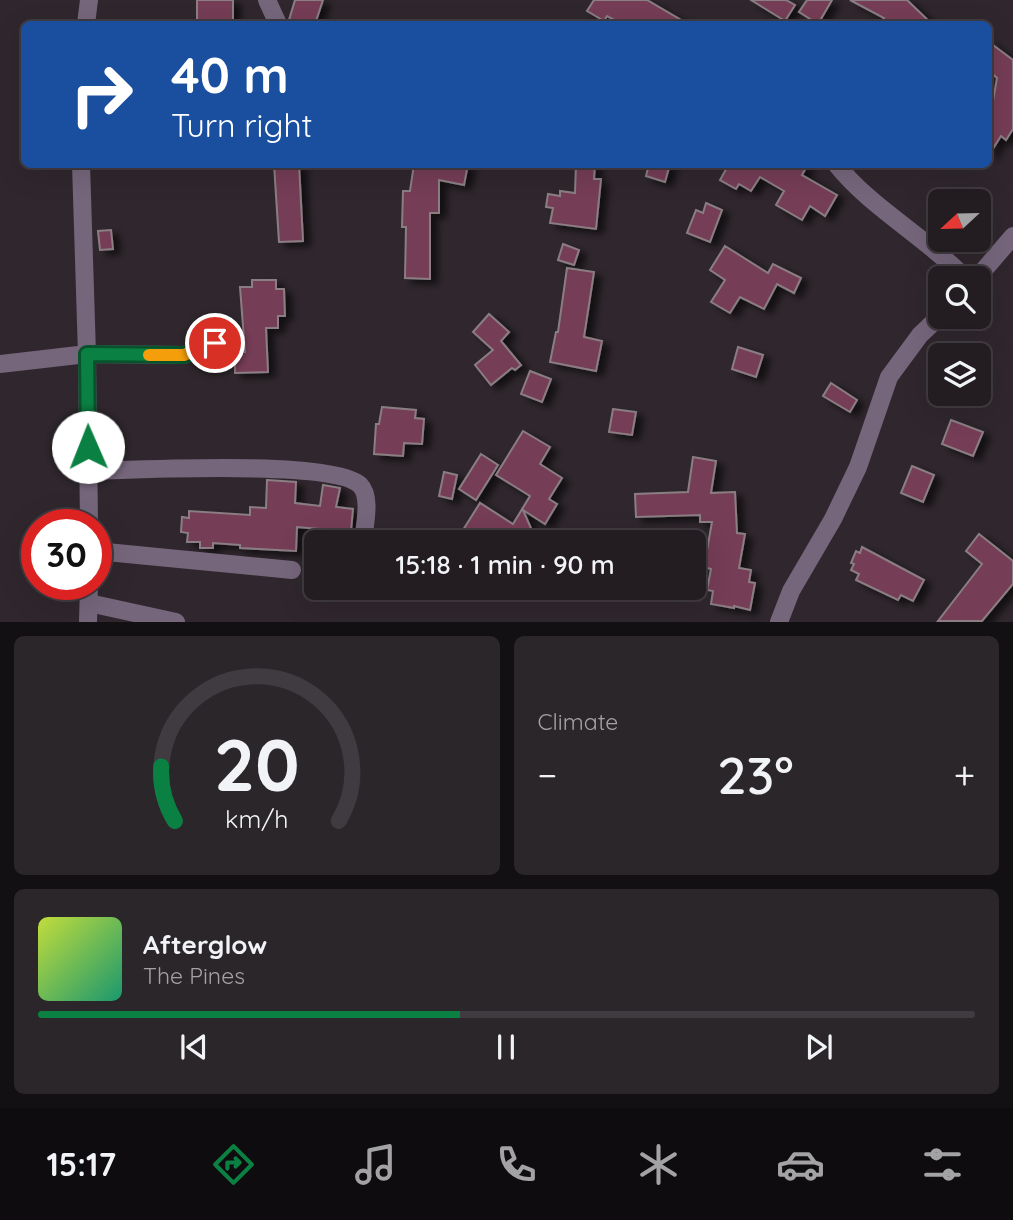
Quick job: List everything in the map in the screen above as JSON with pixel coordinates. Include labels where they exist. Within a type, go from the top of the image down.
[{"type":"street","points":[[86,21],[89,0]]},
{"type":"street","points":[[267,0],[277,21]]},
{"type":"street","points":[[81,168],[89,509]]},
{"type":"street","points":[[840,168],[863,193],[954,266]]},
{"type":"street","points":[[987,266],[1013,236]]},
{"type":"street","points":[[779,621],[791,591],[833,519],[858,467],[889,377],[928,327]]},
{"type":"street","points":[[0,364],[87,354],[184,355],[215,343]]},
{"type":"street","points":[[88,471],[303,469],[353,480],[362,487],[366,494],[364,530]]},
{"type":"street","points":[[112,553],[292,570]]},
{"type":"street","points":[[88,621],[89,603],[176,621]]},
{"type":"building","points":[[197,0],[233,0],[233,21],[197,21]]},
{"type":"building","points":[[295,0],[323,0],[316,21],[289,20]]},
{"type":"building","points":[[594,0],[647,0],[683,21],[616,21],[607,16],[604,21],[587,11]]},
{"type":"building","points":[[751,0],[786,0],[795,5],[785,21]]},
{"type":"building","points":[[807,0],[832,0],[820,21],[813,21],[799,12]]},
{"type":"building","points":[[850,0],[907,0],[929,21],[882,21],[884,18]]},
{"type":"building","points":[[992,44],[1013,60],[1013,129],[1006,140],[1001,136],[992,150],[992,107],[997,78],[992,74]]},
{"type":"building","points":[[274,168],[299,168],[303,241],[279,242]]},
{"type":"building","points":[[413,168],[467,168],[464,185],[439,180],[439,213],[430,213],[430,279],[405,278],[406,227],[402,227],[403,191],[410,191]]},
{"type":"building","points":[[576,168],[595,168],[594,179],[601,179],[596,229],[550,223],[553,208],[546,207],[548,194],[560,196],[560,191],[575,193]]},
{"type":"building","points":[[648,168],[669,168],[665,182],[646,176]]},
{"type":"building","points":[[727,168],[806,168],[802,175],[837,195],[825,216],[810,206],[802,220],[776,205],[784,191],[760,177],[751,191],[739,184],[736,189],[720,180]]},
{"type":"building","points":[[706,203],[722,210],[710,242],[687,233],[696,210],[703,213]]},
{"type":"building","points":[[111,230],[113,249],[100,250],[98,231]]},
{"type":"building","points":[[563,244],[579,250],[574,265],[558,260]]},
{"type":"building","points":[[725,246],[768,273],[773,264],[801,278],[794,293],[777,284],[764,309],[740,297],[730,313],[711,302],[725,280],[710,270]]},
{"type":"building","points":[[567,268],[594,272],[584,337],[602,341],[596,371],[550,362],[558,332]]},
{"type":"building","points":[[252,280],[276,280],[276,289],[284,289],[285,316],[278,316],[278,328],[266,328],[268,372],[235,373],[235,352],[245,352],[240,287],[252,287]]},
{"type":"building","points":[[489,314],[509,332],[501,341],[521,365],[515,370],[512,368],[491,385],[475,365],[493,350],[473,332]]},
{"type":"building","points":[[738,347],[763,355],[756,377],[732,369]]},
{"type":"building","points":[[530,371],[551,379],[542,402],[521,394]]},
{"type":"building","points":[[831,383],[857,400],[850,412],[823,396]]},
{"type":"building","points":[[382,407],[416,410],[415,418],[424,419],[422,444],[404,443],[403,456],[374,454],[376,424],[379,424]]},
{"type":"building","points":[[613,409],[636,412],[632,435],[609,432]]},
{"type":"building","points":[[951,420],[983,432],[973,456],[942,444]]},
{"type":"building","points":[[523,431],[550,447],[540,464],[562,478],[549,499],[557,504],[545,524],[523,510],[532,530],[463,530],[480,503],[513,524],[530,496],[496,475]]},
{"type":"building","points":[[481,454],[498,465],[476,500],[459,489]]},
{"type":"building","points":[[693,457],[716,461],[711,493],[735,492],[737,533],[745,534],[739,568],[751,570],[749,582],[755,583],[750,610],[711,604],[713,591],[707,590],[711,569],[706,568],[706,556],[712,522],[700,522],[700,515],[636,517],[635,494],[688,492]]},
{"type":"building","points":[[912,466],[934,475],[923,502],[901,493]]},
{"type":"building","points":[[444,472],[457,475],[452,499],[439,496]]},
{"type":"building","points":[[267,480],[296,482],[295,503],[320,506],[323,485],[340,488],[336,507],[353,509],[351,530],[297,527],[296,551],[240,548],[240,545],[213,543],[213,548],[200,548],[200,542],[187,542],[188,533],[181,532],[182,517],[189,518],[189,511],[250,515],[250,507],[266,508]]},
{"type":"building","points":[[979,534],[1013,561],[1013,584],[982,621],[938,621],[982,564],[966,551]]},
{"type":"building","points":[[862,547],[924,580],[913,601],[901,595],[898,600],[856,580],[859,574],[851,570],[854,564],[851,563],[856,551],[860,553]]},
{"type":"slow traffic","points":[[149,355],[184,355],[193,351]]},
{"type":"route","points":[[88,447],[87,354],[184,355],[215,343]]}]
